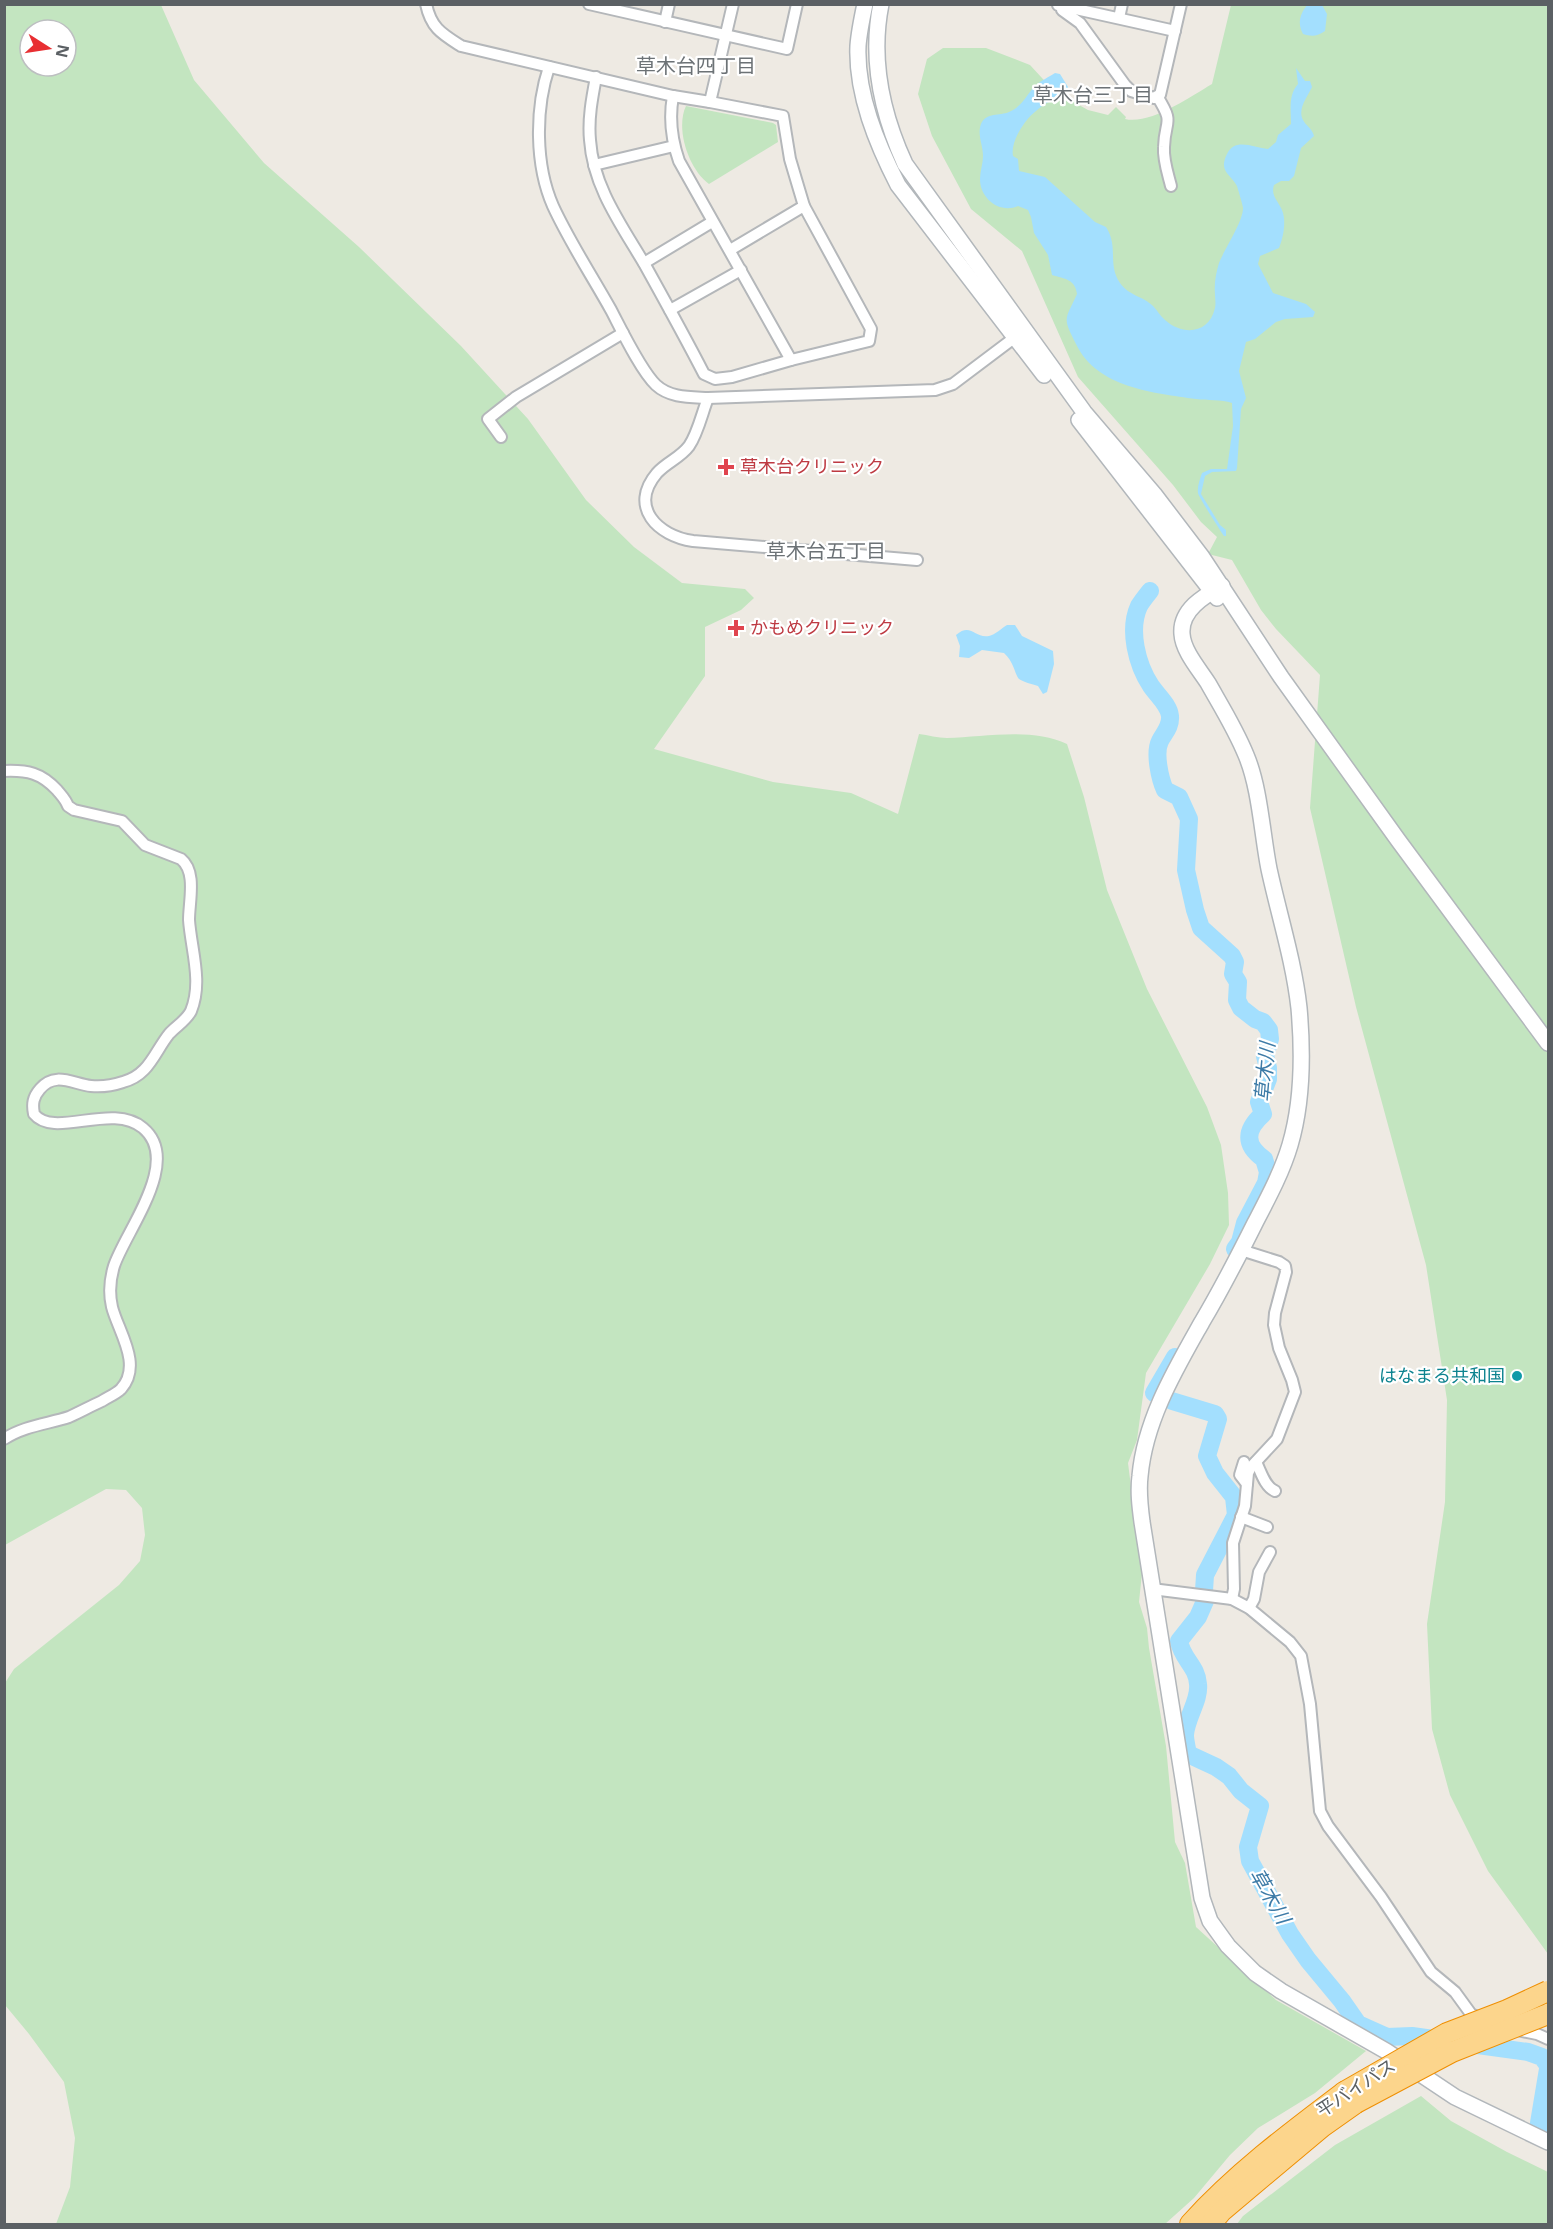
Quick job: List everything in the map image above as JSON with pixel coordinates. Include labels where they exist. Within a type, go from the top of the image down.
[{"type":"highway","name":"平バイパス","points":[[1190,2224],[1208,2204],[1282,2140],[1447,2033],[1508,2010],[1548,1991]]},
{"type":"highway","name":"平バイパス","points":[[1211,2224],[1222,2211],[1313,2134],[1350,2097],[1548,2013]]},
{"type":"street","points":[[426,4],[428,14],[439,33],[461,46],[596,77],[673,96],[783,116],[790,159],[804,206],[871,328],[869,341],[732,377],[715,379],[704,374],[644,263],[616,219],[599,183],[590,141],[591,104],[596,77]]},
{"type":"street","points":[[589,4],[787,49],[797,4]]},
{"type":"street","points":[[665,22],[669,4]]},
{"type":"street","points":[[710,102],[732,4]]},
{"type":"street","points":[[865,4],[858,47],[864,98],[881,154],[898,185],[1021,333],[1217,589],[1548,1043]]},
{"type":"street","points":[[882,4],[877,24],[877,57],[880,87],[892,135],[905,164],[1021,333]]},
{"type":"street","points":[[1119,18],[1122,4]]},
{"type":"street","points":[[1060,5],[1062,10],[1080,23],[1090,35],[1131,91],[1154,98],[1160,95],[1181,4]]},
{"type":"street","points":[[1060,5],[1175,31]]},
{"type":"street","points":[[549,67],[541,110],[540,146],[544,176],[552,206],[623,333],[649,377],[657,386],[681,397],[708,398],[935,390],[953,384],[1021,333]]},
{"type":"street","points":[[673,96],[674,146],[679,161],[791,360]]},
{"type":"street","points":[[1157,96],[1168,114],[1169,122],[1164,148],[1171,186]]},
{"type":"street","points":[[594,165],[674,146]]},
{"type":"street","points":[[730,250],[804,206]]},
{"type":"street","points":[[644,263],[712,222]]},
{"type":"street","points":[[670,310],[741,270]]},
{"type":"street","points":[[501,437],[488,419],[516,397],[623,333]]},
{"type":"street","points":[[708,398],[691,442],[676,460],[658,472],[648,488],[646,506],[655,524],[661,529],[681,539],[693,541],[917,560]]},
{"type":"street","points":[[1217,589],[1194,605],[1186,615],[1181,632],[1184,644],[1215,695],[1247,756],[1261,815],[1268,866],[1298,1005],[1302,1051],[1299,1098],[1290,1146],[1279,1177],[1222,1289],[1180,1361],[1157,1409],[1147,1438],[1139,1477],[1139,1493],[1152,1589],[1202,1898],[1210,1921],[1228,1946],[1256,1973],[1281,1991],[1386,2051],[1455,2097],[1548,2142]]},
{"type":"street","points":[[4,771],[26,772],[47,780],[74,810],[122,821],[145,845],[181,859],[185,863],[190,872],[190,924],[196,975],[190,1012],[171,1032],[151,1064],[143,1072],[123,1082],[102,1085],[91,1086],[61,1079],[50,1081],[43,1085],[33,1099],[34,1114],[41,1120],[57,1124],[109,1117],[142,1127],[154,1146],[156,1164],[152,1188],[120,1252],[112,1276],[111,1304],[128,1352],[129,1371],[126,1381],[121,1390],[77,1413],[17,1432],[4,1439]]},
{"type":"street","points":[[1232,1599],[1234,1589],[1233,1543],[1246,1502],[1249,1470],[1277,1439],[1295,1392],[1278,1348],[1274,1325],[1285,1266],[1241,1250]]},
{"type":"street","points":[[1244,1462],[1240,1475],[1247,1484]]},
{"type":"street","points":[[1256,1462],[1267,1484],[1271,1490],[1275,1491]]},
{"type":"street","points":[[1241,1517],[1267,1527]]},
{"type":"street","points":[[1249,1608],[1254,1599],[1258,1572],[1270,1552]]},
{"type":"street","points":[[1152,1589],[1232,1599],[1249,1608],[1290,1642],[1301,1656],[1310,1704],[1317,1798],[1320,1811],[1328,1826],[1381,1897],[1431,1972],[1455,1992],[1465,2009],[1475,2017],[1548,2039]]},
{"type":"green space","points":[[5,5],[161,5],[194,80],[264,163],[359,247],[461,346],[528,419],[586,500],[634,547],[682,583],[745,589],[754,598],[741,610],[705,627],[705,676],[654,749],[773,782],[851,793],[898,814],[919,734],[947,738],[1023,734],[1067,744],[1084,797],[1107,890],[1147,989],[1207,1107],[1221,1145],[1228,1193],[1229,1225],[1210,1264],[1146,1373],[1137,1440],[1128,1463],[1142,1573],[1139,1602],[1147,1628],[1166,1746],[1175,1842],[1185,1863],[1196,1927],[1276,2000],[1366,2051],[1315,2093],[1258,2128],[1230,2155],[1194,2198],[1165,2224],[56,2224],[70,2187],[75,2138],[64,2082],[5,2005],[5,1683],[14,1669],[119,1585],[140,1561],[145,1535],[142,1508],[126,1490],[106,1489],[5,1545]]},
{"type":"green space","points":[[1231,5],[1548,5],[1548,1954],[1488,1871],[1450,1795],[1432,1729],[1427,1624],[1445,1502],[1447,1400],[1426,1265],[1356,1007],[1310,808],[1320,675],[1261,610],[1232,560],[1208,554],[1217,537],[1201,522],[1173,485],[1078,377],[1022,251],[971,209],[932,136],[918,94],[927,59],[943,48],[986,48],[1030,65],[1054,91],[1088,110],[1108,115],[1116,107],[1126,117],[1125,119],[1146,118],[1170,109],[1212,84]]},
{"type":"green space","points":[[686,106],[773,123],[776,125],[778,142],[709,184],[695,169],[686,148],[682,126]]},
{"type":"green space","points":[[1421,2096],[1451,2121],[1548,2172],[1548,2224],[1237,2224],[1243,2216],[1335,2145]]},
{"type":"water","points":[[1307,5],[1322,5],[1327,14],[1325,31],[1320,34],[1306,35],[1301,30],[1300,19]]},
{"type":"water","points":[[1296,68],[1305,81],[1310,81],[1312,87],[1304,103],[1301,116],[1314,136],[1301,148],[1294,176],[1289,181],[1281,181],[1274,185],[1274,196],[1284,217],[1283,235],[1279,248],[1260,256],[1258,264],[1273,293],[1306,304],[1315,312],[1313,317],[1276,322],[1255,339],[1246,342],[1239,371],[1246,398],[1241,409],[1237,468],[1236,471],[1212,472],[1205,476],[1201,494],[1220,525],[1226,530],[1226,536],[1224,536],[1198,493],[1198,488],[1202,473],[1211,469],[1227,469],[1233,426],[1232,403],[1162,394],[1128,386],[1112,379],[1085,359],[1067,323],[1068,314],[1077,294],[1076,289],[1069,280],[1052,275],[1048,255],[1034,233],[1028,210],[1018,206],[1004,208],[998,206],[983,193],[980,179],[983,156],[980,128],[983,120],[1014,110],[1037,84],[1055,73],[1060,74],[1068,90],[1043,105],[1032,115],[1016,138],[1013,156],[1018,159],[1019,171],[1045,177],[1095,222],[1106,227],[1112,242],[1114,269],[1120,283],[1149,303],[1172,325],[1180,329],[1194,330],[1207,323],[1212,317],[1219,263],[1242,214],[1243,208],[1237,186],[1226,172],[1224,165],[1227,154],[1230,149],[1240,145],[1268,149],[1276,142],[1278,135],[1291,124],[1291,98],[1298,84]]},
{"type":"water","points":[[1007,625],[1015,625],[1022,636],[1053,651],[1054,664],[1047,692],[1043,694],[1038,686],[1019,679],[1004,653],[982,650],[969,658],[959,657],[960,646],[956,635],[961,631],[969,630],[989,636]]},
{"type":"waterway","name":"草木川","points":[[1150,591],[1139,606],[1134,636],[1138,658],[1146,678],[1165,704],[1170,716],[1167,730],[1158,746],[1158,766],[1165,790],[1179,797],[1189,819],[1186,870],[1195,910],[1201,928],[1232,956],[1235,962],[1233,974],[1238,982],[1237,1000],[1241,1008],[1263,1022],[1269,1030],[1270,1039],[1265,1056],[1268,1079],[1259,1102],[1263,1114],[1253,1126],[1249,1137],[1257,1154],[1264,1159],[1268,1172],[1266,1183],[1245,1223],[1240,1242],[1235,1249]]},
{"type":"waterway","name":"草木川","points":[[1154,1393],[1175,1357]]},
{"type":"waterway","name":"草木川","points":[[1172,1401],[1215,1414],[1218,1419],[1207,1456],[1215,1473],[1234,1497],[1236,1515],[1205,1575],[1204,1591]]},
{"type":"waterway","name":"草木川","points":[[1205,1601],[1198,1617],[1179,1641],[1183,1653],[1195,1672],[1198,1684],[1197,1697],[1186,1728],[1188,1754],[1229,1776],[1241,1791],[1260,1806],[1248,1847],[1250,1861],[1290,1934],[1308,1960],[1358,2024],[1387,2037],[1412,2036],[1528,2052],[1542,2057],[1548,2065]]},
{"type":"waterway","name":"草木川","points":[[1548,2069],[1539,2123],[1548,2129]]},
{"type":"place","name":"草木台クリニック","points":[[726,467]]},
{"type":"place","name":"かもめクリニック","points":[[736,628]]},
{"type":"place","name":"はなまる共和国","points":[[1517,1376]]},
{"type":"district","name":"草木台四丁目","points":[[696,66]]},
{"type":"district","name":"草木台三丁目","points":[[1093,95]]},
{"type":"district","name":"草木台五丁目","points":[[826,551]]}]
